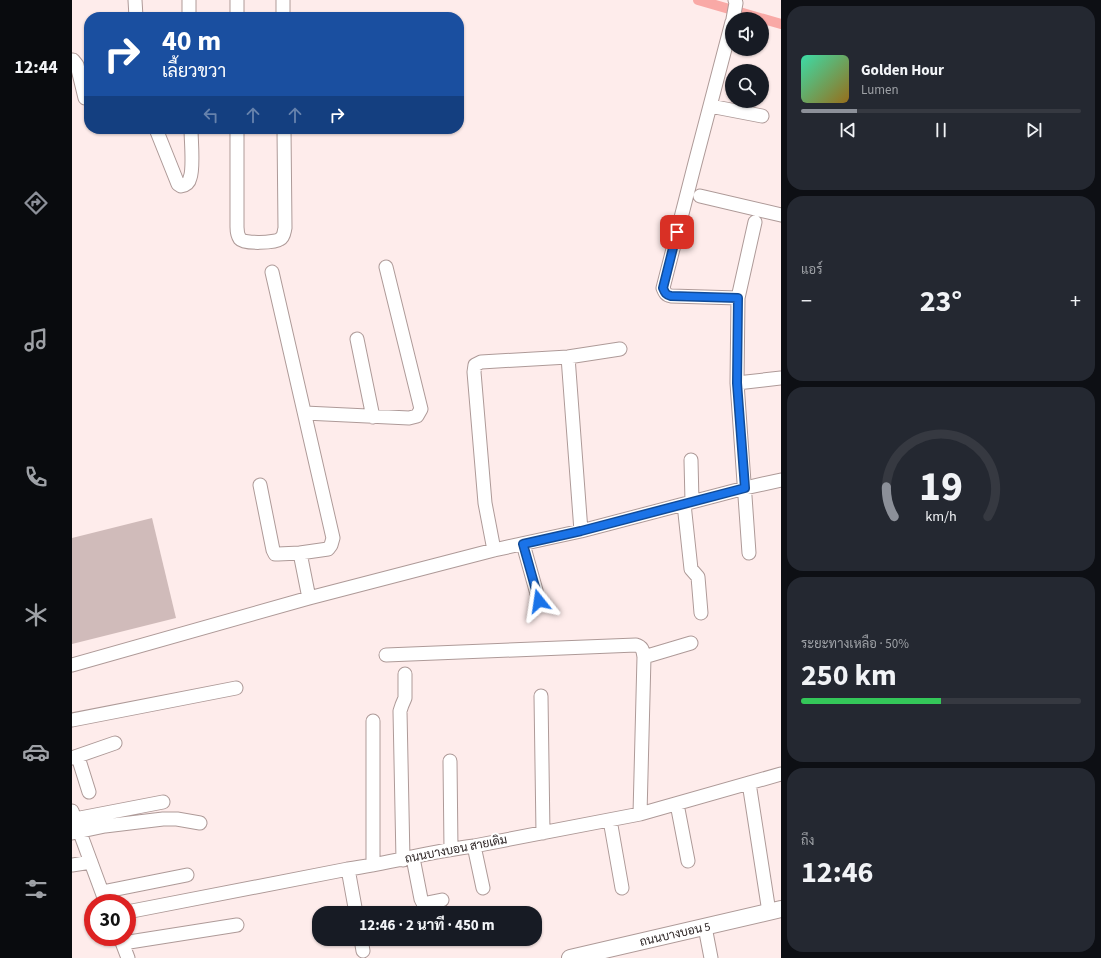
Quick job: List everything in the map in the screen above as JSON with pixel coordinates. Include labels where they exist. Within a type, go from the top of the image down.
[{"type":"main road","name":"ถนนบางบอน 5","points":[[570,958],[775,911]]},
{"type":"street","points":[[135,0],[136,12]]},
{"type":"street","points":[[189,0],[189,12]]},
{"type":"street","points":[[237,0],[237,12]]},
{"type":"street","points":[[283,0],[283,12]]},
{"type":"street","points":[[734,11],[663,288],[664,292],[671,296],[738,298]]},
{"type":"street","points":[[72,60],[77,65],[84,94]]},
{"type":"street","points":[[710,106],[762,116]]},
{"type":"street","points":[[158,134],[174,176],[178,184],[181,186],[187,183],[192,170],[191,134]]},
{"type":"street","points":[[237,134],[237,227],[240,239],[243,242],[248,242],[277,241],[282,239],[284,234],[284,134]]},
{"type":"street","points":[[700,196],[781,215]]},
{"type":"street","points":[[750,553],[737,383],[738,298],[755,222]]},
{"type":"street","points":[[304,413],[409,418],[417,416],[421,410],[386,267]]},
{"type":"street","points":[[260,484],[275,554],[300,553],[328,549],[332,545],[333,538],[272,272]]},
{"type":"street","points":[[357,339],[373,416]]},
{"type":"street","points":[[494,550],[484,503],[474,372],[475,366],[481,362],[568,357],[620,349]]},
{"type":"street","points":[[568,357],[581,531]]},
{"type":"street","points":[[737,383],[781,378]]},
{"type":"street","points":[[691,460],[688,503],[691,569],[698,578],[701,613]]},
{"type":"street","points":[[72,664],[309,598],[494,550],[581,531],[781,480]]},
{"type":"street","points":[[523,544],[539,601]]},
{"type":"street","points":[[300,553],[309,598]]},
{"type":"street","points":[[644,657],[691,643]]},
{"type":"street","points":[[386,655],[640,646],[643,650],[644,657],[640,814]]},
{"type":"street","points":[[405,674],[405,698],[400,711],[408,858],[423,903],[442,900]]},
{"type":"street","points":[[72,720],[236,688]]},
{"type":"street","points":[[541,696],[543,833]]},
{"type":"street","points":[[373,721],[374,865]]},
{"type":"street","points":[[89,792],[75,758],[115,743]]},
{"type":"street","points":[[450,761],[451,849]]},
{"type":"street","name":"ถนนบางบอน สายเดิม","points":[[136,910],[640,814],[781,774]]},
{"type":"street","points":[[749,783],[775,911]]},
{"type":"street","points":[[75,823],[163,802]]},
{"type":"street","points":[[678,804],[688,861]]},
{"type":"street","points":[[75,823],[105,826],[163,819],[177,819],[200,823]]},
{"type":"street","points":[[610,820],[622,888]]},
{"type":"street","points":[[75,823],[103,894]]},
{"type":"street","points":[[474,846],[483,888]]},
{"type":"street","points":[[72,865],[91,862]]},
{"type":"street","points":[[348,869],[355,906]]},
{"type":"street","points":[[115,894],[187,875]]},
{"type":"street","points":[[136,938],[237,925]]},
{"type":"street","points":[[705,927],[711,958]]},
{"type":"street","points":[[123,946],[128,958]]},
{"type":"building","points":[[152,518],[176,618],[72,644],[72,538]]},
{"type":"waterway","points":[[698,0],[781,24]]},
{"type":"route","points":[[539,601],[523,544],[581,531],[745,488],[737,383],[738,298],[671,296],[664,292],[663,288],[677,232]]}]
